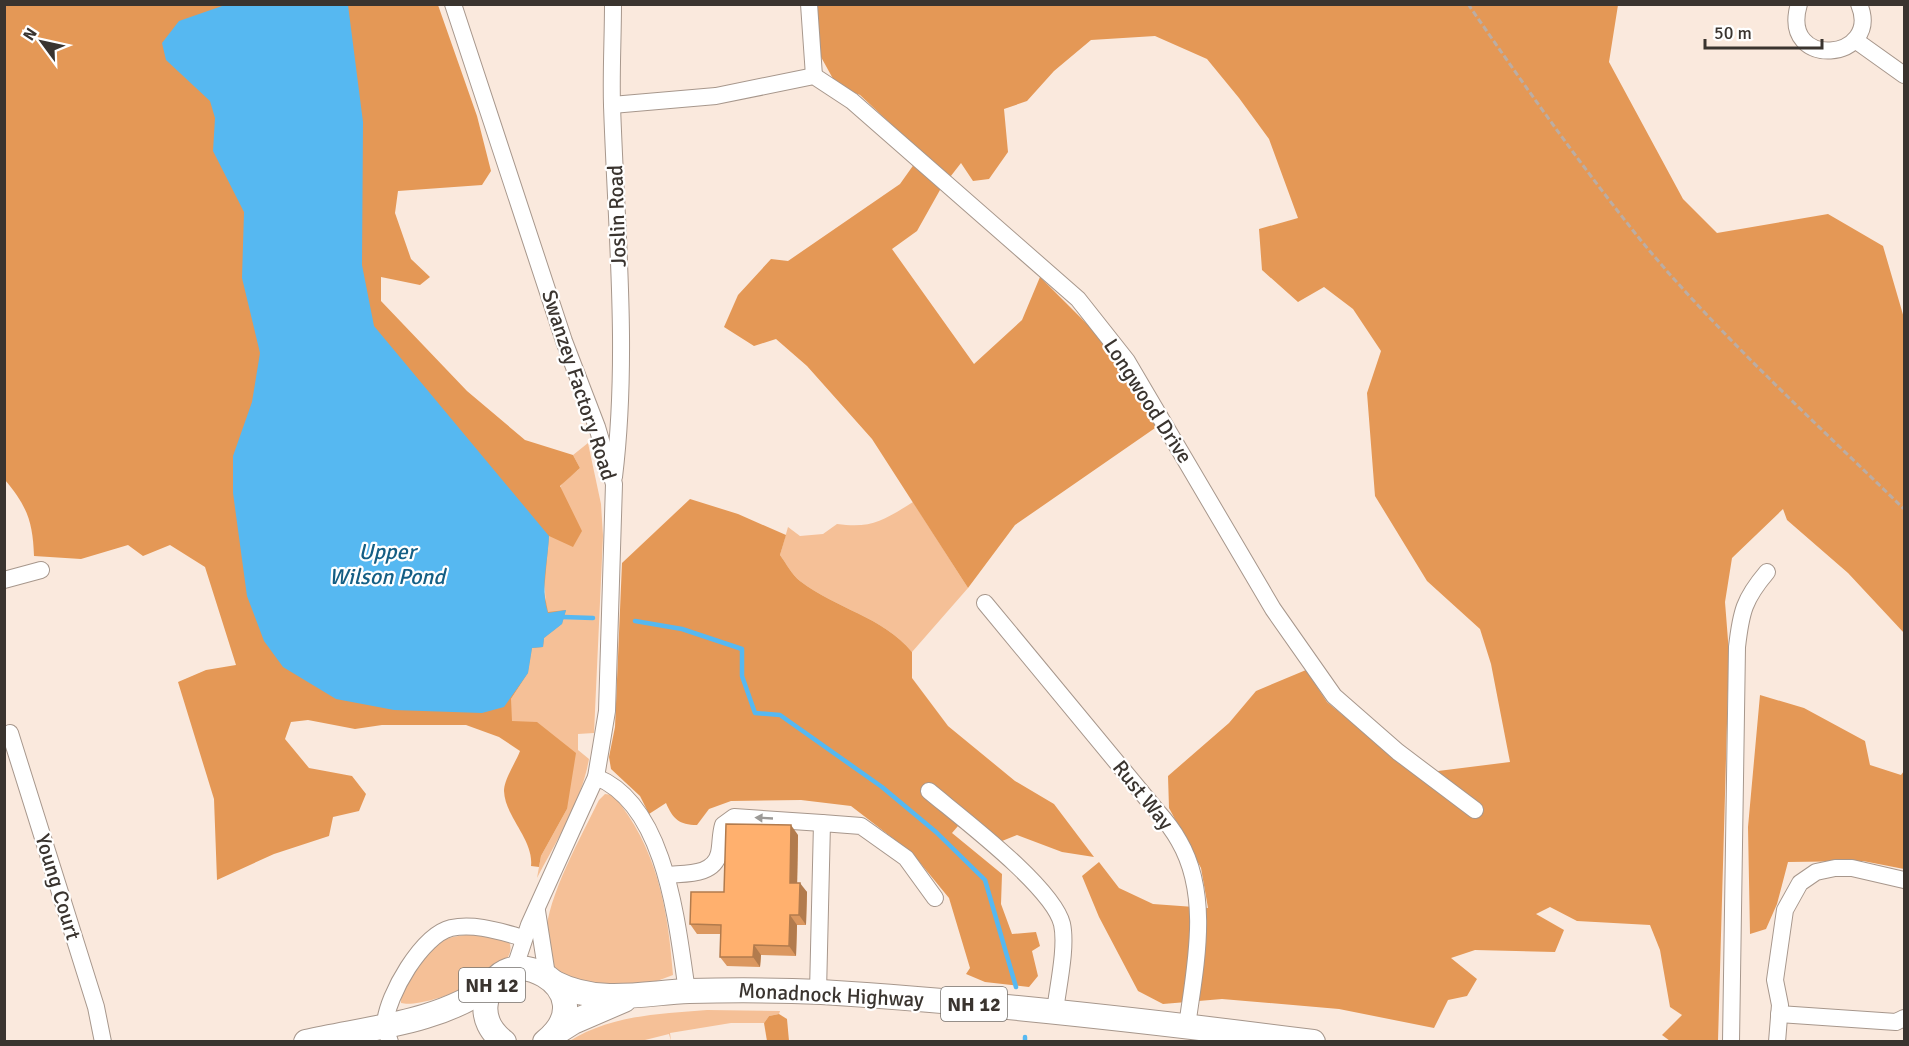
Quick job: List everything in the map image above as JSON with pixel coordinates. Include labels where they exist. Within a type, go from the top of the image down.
[{"type":"highway","name":"NH 12","points":[[306,1041],[387,1033],[475,997],[501,978],[531,968],[551,979],[563,998],[564,1011],[549,1038]]},
{"type":"highway","name":"NH 12","points":[[500,1040],[486,1015],[487,994],[501,978]]},
{"type":"highway","name":"Monadnock Highway","points":[[551,979],[572,992],[634,997],[687,991],[818,992],[1055,1011],[1313,1041]]},
{"type":"highway","name":"Monadnock Highway","points":[[549,1038],[573,1022],[634,997]]},
{"type":"highway","name":"NH 12","points":[[435,1013],[475,1021],[500,1040]]},
{"type":"street","name":"Swanzey Factory Road","points":[[453,4],[564,341],[597,428],[614,484],[607,711],[596,777],[524,939],[517,961],[501,978]]},
{"type":"street","name":"Joslin Road","points":[[613,4],[612,105],[618,195],[620,428],[614,484]]},
{"type":"street","points":[[612,105],[716,96],[814,76],[808,4]]},
{"type":"street","points":[[1799,4],[1797,26],[1807,44],[1816,50],[1838,51],[1855,40],[1862,18],[1859,4]]},
{"type":"street","points":[[1855,40],[1905,75]]},
{"type":"street","name":"Longwood Drive","points":[[814,76],[852,101],[1078,300],[1127,361],[1273,609],[1334,696],[1398,752],[1475,810]]},
{"type":"street","points":[[597,428],[620,428]]},
{"type":"street","points":[[4,580],[41,570]]},
{"type":"street","points":[[1731,1041],[1737,647],[1741,610],[1751,591],[1767,572]]},
{"type":"street","name":"Rust Way","points":[[985,603],[1157,811],[1179,841],[1192,870],[1197,899],[1194,971],[1187,1026]]},
{"type":"street","name":"Young Court","points":[[10,733],[96,1007],[103,1041]]},
{"type":"street","points":[[596,777],[611,783],[629,798],[655,845],[667,874],[687,991]]},
{"type":"street","points":[[928,791],[1013,864],[1056,909],[1063,935],[1055,1011]]},
{"type":"street","points":[[667,874],[703,871],[711,867],[719,853],[723,825],[734,817],[861,826],[906,858],[935,898]]},
{"type":"street","points":[[818,992],[822,823]]},
{"type":"street","points":[[1777,1041],[1780,1005],[1775,980],[1788,903],[1800,883],[1816,872],[1835,868],[1852,868],[1905,880]]},
{"type":"street","points":[[537,910],[551,979]]},
{"type":"street","points":[[387,1033],[396,991],[412,960],[439,933],[450,928],[479,927],[524,939]]},
{"type":"street","points":[[1779,1014],[1896,1022],[1905,1018]]},
{"type":"path","points":[[1468,4],[1551,124],[1645,244],[1749,357],[1905,509]]},
{"type":"shaded area","points":[[4,5],[438,5],[477,116],[491,171],[482,185],[398,191],[395,213],[411,259],[430,277],[420,285],[381,277],[381,301],[467,391],[525,440],[573,455],[580,468],[560,486],[582,531],[573,547],[549,536],[544,592],[548,612],[566,610],[562,624],[544,638],[543,647],[532,648],[528,673],[511,699],[512,721],[537,722],[576,753],[567,809],[541,856],[539,867],[531,866],[528,847],[509,810],[504,791],[506,781],[520,751],[499,737],[466,725],[382,725],[355,729],[308,720],[291,722],[285,739],[309,768],[352,776],[366,794],[359,811],[333,817],[329,836],[274,854],[217,880],[214,799],[178,682],[206,670],[236,665],[205,567],[170,545],[143,556],[128,545],[81,559],[34,556],[32,533],[24,507],[5,480]]},
{"type":"shaded area","points":[[816,5],[1618,5],[1609,62],[1683,199],[1717,233],[1828,214],[1883,246],[1904,318],[1904,633],[1848,573],[1787,520],[1783,509],[1732,558],[1725,602],[1729,653],[1718,1041],[1670,1041],[1662,1035],[1682,1015],[1670,1007],[1660,950],[1650,925],[1577,921],[1550,907],[1536,914],[1564,930],[1555,952],[1475,950],[1451,958],[1477,979],[1467,996],[1448,1000],[1434,1028],[1339,1009],[1222,999],[1163,1004],[1138,991],[1099,917],[1082,876],[1099,862],[1119,888],[1153,904],[1208,908],[1201,868],[1169,808],[1168,776],[1229,723],[1256,691],[1306,670],[1327,702],[1414,774],[1510,762],[1491,664],[1480,629],[1427,581],[1375,496],[1367,393],[1381,351],[1353,309],[1324,287],[1298,302],[1262,270],[1259,229],[1298,218],[1269,139],[1207,59],[1155,36],[1091,40],[1054,71],[1027,101],[1004,109],[1008,152],[989,179],[973,181],[961,163],[940,190],[917,231],[892,249],[974,364],[1022,320],[1040,277],[1099,336],[1158,426],[1015,525],[968,588],[872,439],[807,366],[776,339],[754,346],[724,327],[738,295],[771,259],[788,261],[900,184],[922,153],[860,95],[837,86],[821,57]]},
{"type":"shaded area","points":[[588,443],[601,504],[603,536],[594,733],[578,734],[578,750],[589,759],[585,775],[568,820],[537,878],[541,856],[567,809],[511,721],[511,699],[528,673],[532,647],[562,624],[563,617],[548,613],[546,601],[545,569],[549,532],[561,485],[580,468],[573,455]]},
{"type":"shaded area","points":[[690,499],[738,514],[786,535],[780,555],[797,578],[814,591],[873,621],[900,640],[912,652],[912,678],[948,726],[1015,781],[1054,804],[1094,857],[1062,852],[1017,835],[987,847],[958,826],[952,833],[1002,874],[1001,904],[1012,934],[1036,932],[1040,946],[1032,951],[1038,976],[1029,987],[985,982],[966,974],[970,968],[949,898],[912,853],[851,806],[801,800],[731,801],[709,809],[697,825],[691,825],[677,820],[666,803],[649,814],[640,796],[611,769],[609,757],[615,727],[622,563]]},
{"type":"shaded area","points":[[913,502],[968,588],[912,652],[900,640],[873,621],[828,599],[800,581],[780,555],[788,527],[800,536],[823,534],[837,524],[860,525],[877,522]]},
{"type":"shaded area","points":[[1760,695],[1804,708],[1865,741],[1870,765],[1901,775],[1904,771],[1904,869],[1863,861],[1788,862],[1777,904],[1766,929],[1750,934],[1748,827]]},
{"type":"shaded area","points":[[605,794],[613,795],[628,815],[650,857],[658,880],[668,926],[673,975],[657,981],[591,988],[554,971],[546,935],[552,903],[559,885],[599,800]]},
{"type":"shaded area","points":[[474,934],[509,942],[510,953],[502,965],[488,976],[450,994],[413,1004],[401,1003],[410,977],[431,949],[446,939]]},
{"type":"shaded area","points":[[707,1010],[780,1011],[779,1014],[769,1016],[764,1023],[731,1023],[670,1033],[671,1041],[669,1034],[641,1041],[568,1042],[601,1026],[635,1017]]},
{"type":"shaded area","points":[[779,1014],[787,1019],[789,1041],[767,1041],[764,1023],[769,1016]]},
{"type":"water","name":"Upper Wilson Pond","points":[[225,5],[348,5],[363,122],[362,265],[374,326],[549,536],[545,585],[548,613],[566,610],[562,624],[544,638],[543,647],[532,648],[528,673],[504,707],[482,713],[394,710],[336,699],[283,667],[264,641],[247,596],[233,493],[233,456],[252,402],[260,353],[242,278],[244,212],[213,151],[215,118],[210,101],[166,60],[162,43],[179,21]]},
{"type":"building","points":[[726,824],[791,825],[790,883],[800,883],[799,915],[790,915],[789,946],[754,945],[753,957],[720,957],[721,925],[690,924],[691,892],[724,892]]},
{"type":"waterway","points":[[563,617],[593,618]]},
{"type":"waterway","points":[[635,621],[682,629],[742,649],[742,676],[755,713],[780,715],[882,787],[936,832],[985,880],[1016,987]]},
{"type":"waterway","points":[[1025,1037],[1025,1042]]}]
